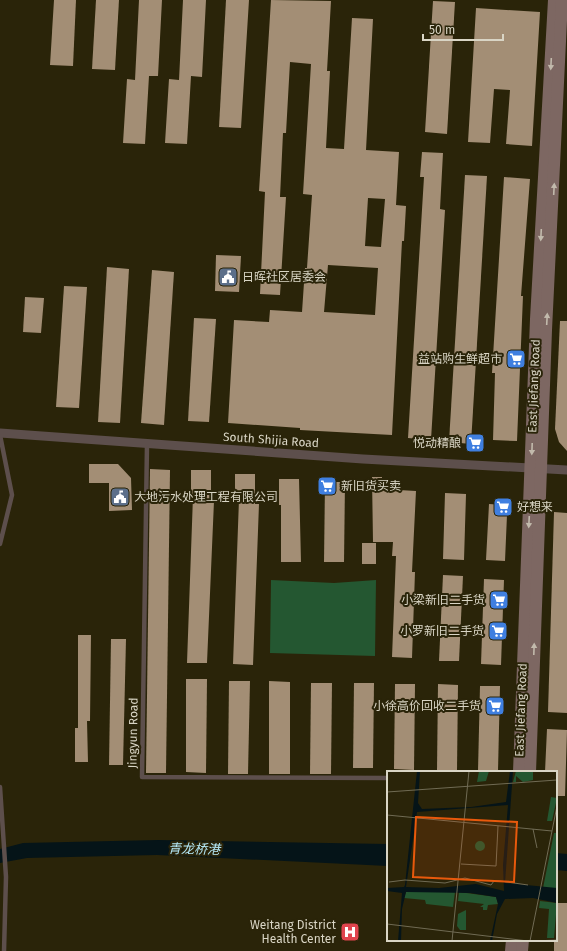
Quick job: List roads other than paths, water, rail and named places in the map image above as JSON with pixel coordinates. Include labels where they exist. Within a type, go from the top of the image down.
[{"type":"main road","name":"East Jiefang Road","points":[[519,771],[536,469],[546,330],[557,25],[554,0]]},
{"type":"main road","name":"East Jiefang Road","points":[[557,25],[562,0]]},
{"type":"main road","name":"East Jiefang Road","points":[[530,771],[536,469]]},
{"type":"main road","points":[[511,951],[512,941]]},
{"type":"street","name":"South Shijia Road","points":[[0,434],[567,470]]},
{"type":"lane","points":[[0,434],[12,495],[0,544]]},
{"type":"lane","name":"Jingyun Road","points":[[147,444],[142,776],[387,778]]},
{"type":"lane","points":[[0,787],[6,877],[4,951]]},
{"type":"water","name":"青龙桥港","points":[[158,840],[387,844],[387,866],[157,855],[27,858],[0,863],[0,849],[23,843]]},
{"type":"water","points":[[557,853],[567,854],[567,871],[557,870]]},
{"type":"place","name":"日晖社区居委会","points":[[228,277]]},
{"type":"place","name":"益站购生鲜超市","points":[[516,359]]},
{"type":"place","name":"悦动精酿","points":[[475,443]]},
{"type":"place","name":"新旧货买卖","points":[[327,486]]},
{"type":"place","name":"大地污水处理工程有限公司","points":[[120,497]]},
{"type":"place","name":"好想来","points":[[503,507]]},
{"type":"place","name":"小梁新旧二手货","points":[[499,600]]},
{"type":"place","name":"小罗新旧二手货","points":[[498,631]]},
{"type":"place","name":"小徐高价回收二手货","points":[[495,706]]},
{"type":"place","name":"Weitang District Health Center","points":[[350,932]]}]
